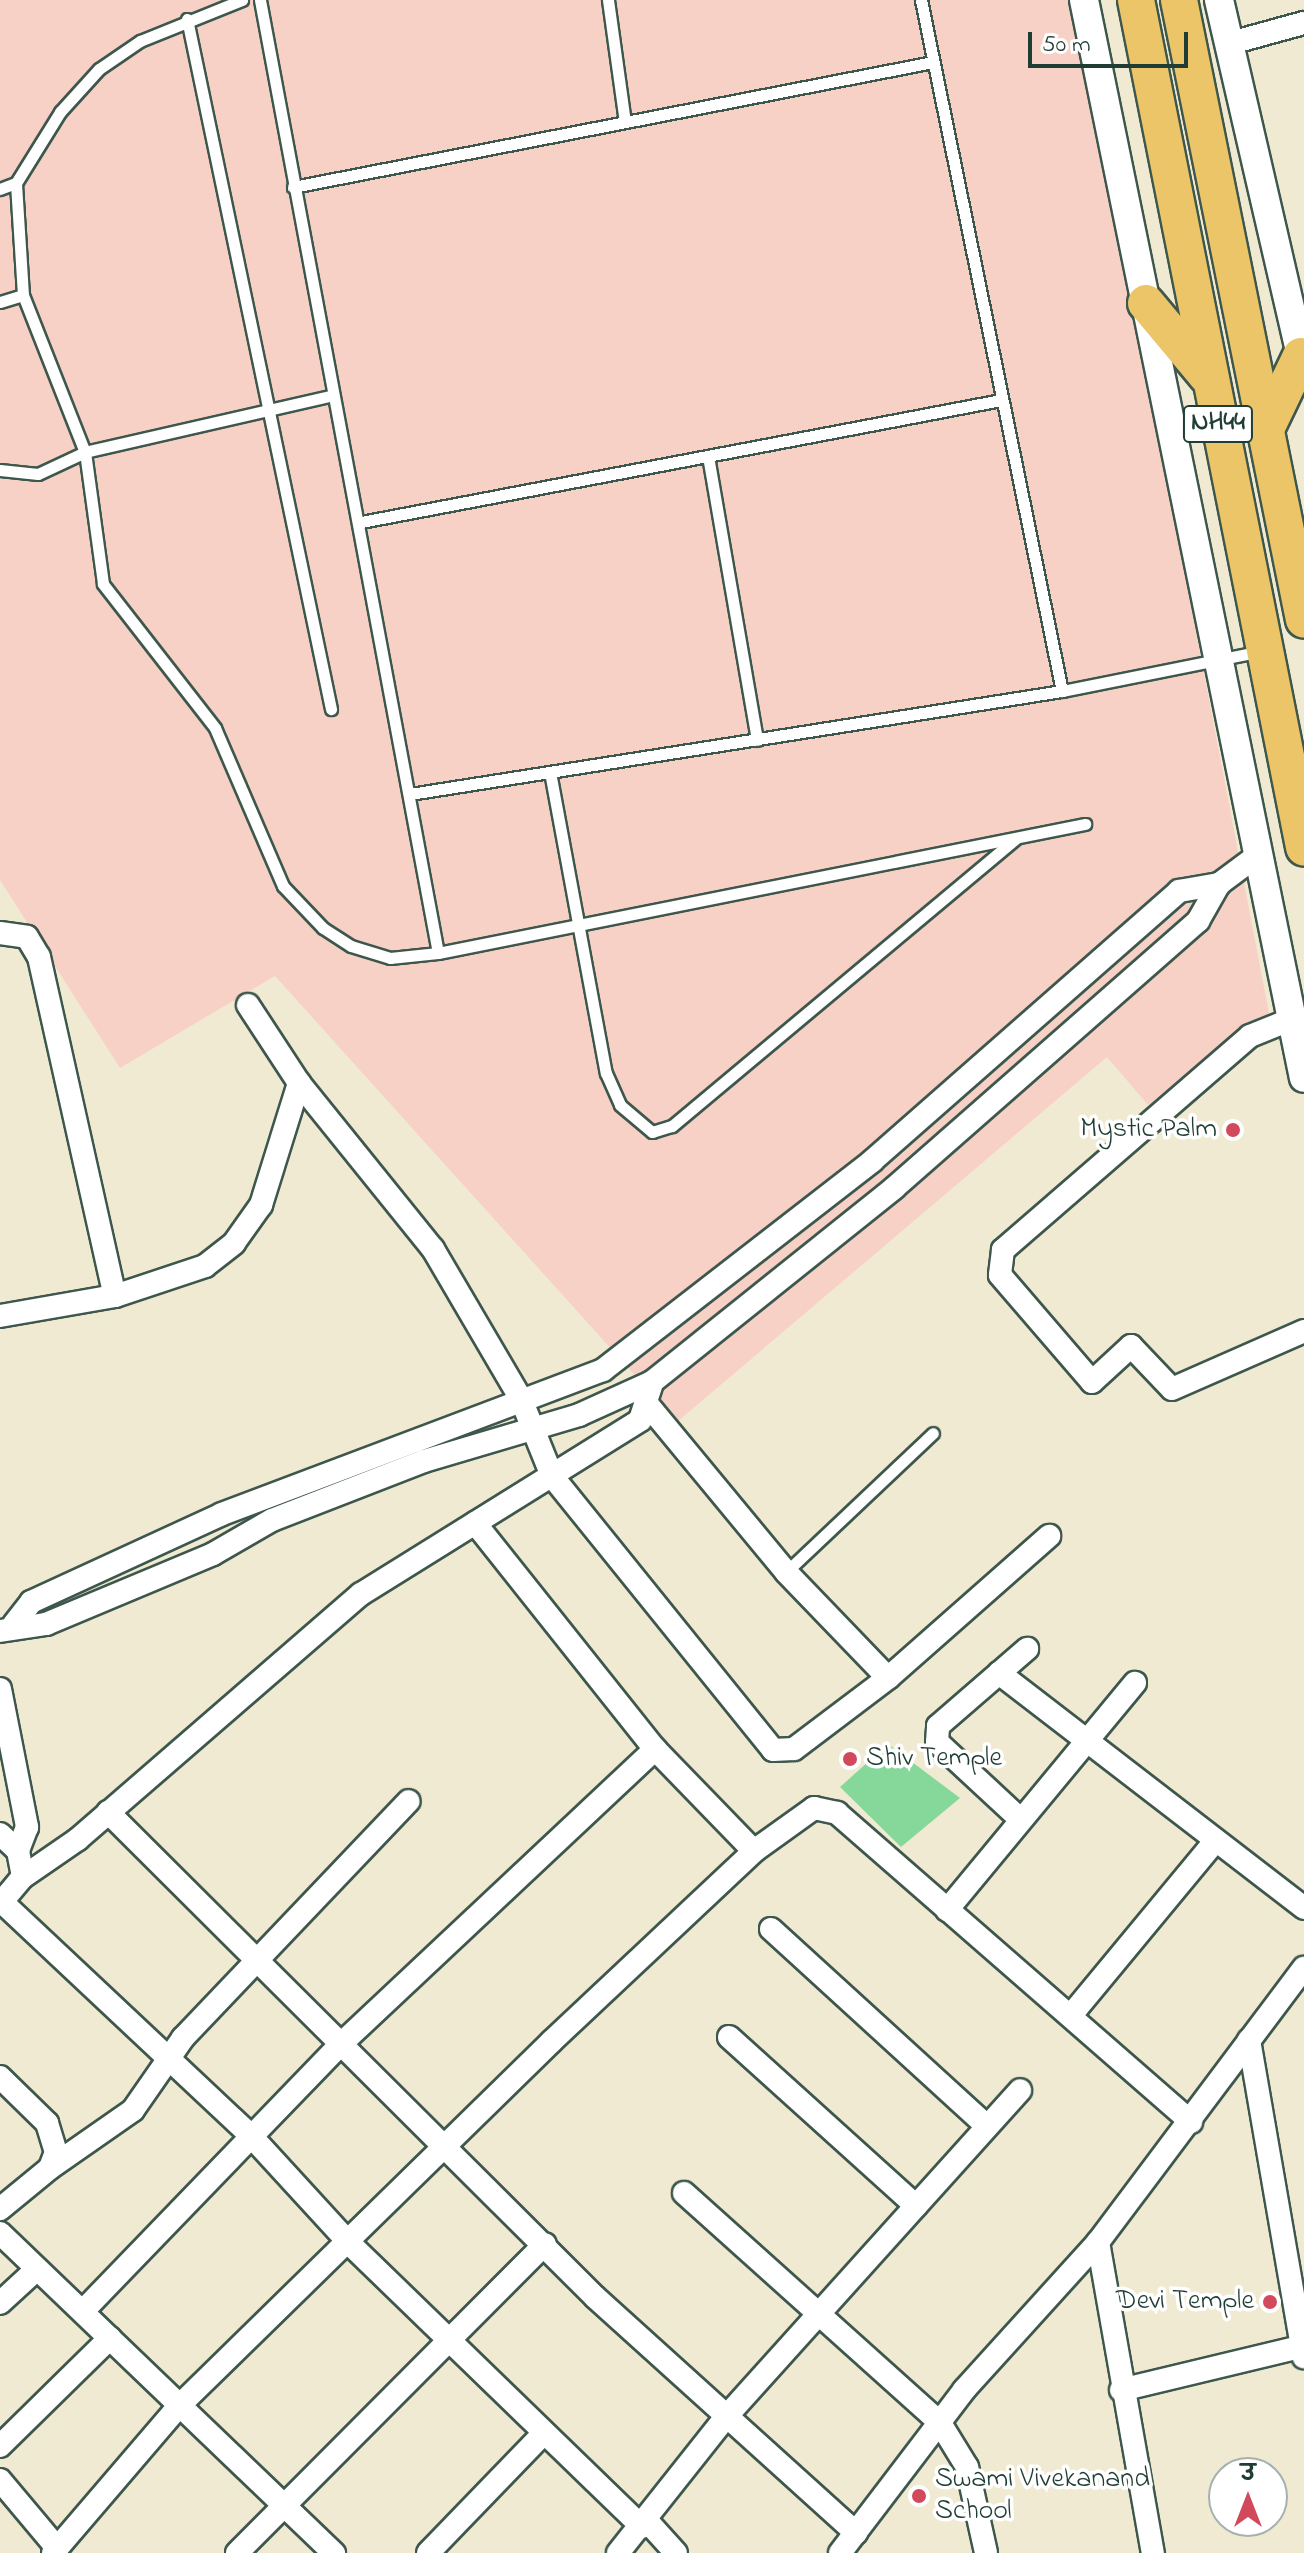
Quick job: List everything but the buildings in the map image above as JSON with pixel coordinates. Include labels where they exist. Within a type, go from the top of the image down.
[{"type":"highway","name":"NH44","points":[[1136,0],[1262,651],[1304,847]]},
{"type":"highway","name":"NH44","points":[[1179,0],[1304,620]]},
{"type":"highway","points":[[1146,303],[1210,381]]},
{"type":"highway","points":[[1266,429],[1303,363]]},
{"type":"street","points":[[1084,0],[1304,1078]]},
{"type":"street","points":[[1219,0],[1303,363]]},
{"type":"street","points":[[1227,44],[1304,23]]},
{"type":"street","points":[[7,1627],[46,1624],[192,1563],[272,1520],[652,1382],[800,1264],[1106,1002],[1198,921],[1219,884],[1258,855]]},
{"type":"street","points":[[7,1627],[31,1602],[177,1538],[521,1399],[603,1370],[781,1234],[1179,891],[1219,884]]},
{"type":"street","points":[[0,933],[27,937],[39,957],[115,1296]]},
{"type":"street","points":[[1084,975],[1106,1002]]},
{"type":"street","points":[[248,1005],[299,1083],[433,1249],[521,1399],[552,1476],[773,1750],[794,1749],[888,1678],[1049,1536]]},
{"type":"street","points":[[1292,1019],[1250,1036],[1003,1250],[1000,1275],[1092,1382],[1131,1346],[1172,1389],[1304,1331]]},
{"type":"street","points":[[0,1316],[115,1296],[205,1266],[234,1243],[278,1165],[299,1083]]},
{"type":"street","points":[[781,1234],[800,1264]]},
{"type":"street","points":[[652,1382],[648,1405],[640,1420],[361,1594],[108,1812],[23,1877],[1,1903],[252,2137],[349,2243],[446,2339],[676,2553]]},
{"type":"street","points":[[648,1405],[786,1572],[888,1678]]},
{"type":"street","points":[[475,1523],[655,1749],[754,1851]]},
{"type":"street","points":[[177,1538],[192,1563]]},
{"type":"street","points":[[1020,1819],[937,1742],[938,1726],[1027,1649]]},
{"type":"street","points":[[999,1673],[1089,1737],[1215,1841],[1304,1908]]},
{"type":"street","points":[[947,1910],[1135,1683]]},
{"type":"street","points":[[0,1689],[27,1827],[18,1851],[23,1877]]},
{"type":"street","points":[[83,2311],[341,2044],[655,1749]]},
{"type":"street","points":[[0,2209],[50,2168],[133,2110],[167,2057],[409,1801]]},
{"type":"street","points":[[0,2480],[55,2550],[180,2405],[754,1851],[799,1816],[823,1808],[1072,2014],[1191,2122]]},
{"type":"street","points":[[108,1812],[255,1961],[725,2418],[856,2533]]},
{"type":"street","points":[[0,1834],[18,1851]]},
{"type":"street","points":[[1072,2014],[1215,1841]]},
{"type":"street","points":[[771,1929],[987,2126]]},
{"type":"street","points":[[840,2553],[940,2423],[1098,2242],[1304,1968]]},
{"type":"street","points":[[729,2037],[916,2206]]},
{"type":"street","points":[[1121,2390],[1303,2350],[1249,2040]]},
{"type":"street","points":[[0,2077],[47,2123],[56,2152],[50,2168]]},
{"type":"street","points":[[618,2553],[725,2418],[1020,2090]]},
{"type":"street","points":[[684,2193],[940,2423],[967,2467],[986,2553]]},
{"type":"street","points":[[0,2233],[334,2553]]},
{"type":"street","points":[[1098,2242],[1121,2390],[1153,2553]]},
{"type":"street","points":[[237,2553],[446,2339],[545,2244]]},
{"type":"street","points":[[0,2303],[37,2269]]},
{"type":"street","points":[[0,2446],[110,2338]]},
{"type":"street","points":[[428,2553],[544,2433]]},
{"type":"lane","points":[[242,0],[187,19],[99,69],[37,140],[16,183],[23,295],[85,452],[103,584],[215,728],[283,886],[323,928],[351,946],[390,958],[438,953],[1085,824]]},
{"type":"lane","points":[[260,0],[330,396],[361,522],[438,953]]},
{"type":"lane","points":[[608,0],[625,122]]},
{"type":"lane","points":[[921,0],[1062,691]]},
{"type":"lane","points":[[187,19],[265,411],[331,709]]},
{"type":"lane","points":[[293,187],[933,62]]},
{"type":"lane","points":[[0,189],[16,183]]},
{"type":"lane","points":[[0,302],[23,295]]},
{"type":"lane","points":[[0,470],[38,474],[85,452],[330,396]]},
{"type":"lane","points":[[361,522],[1001,400]]},
{"type":"lane","points":[[708,456],[757,740]]},
{"type":"lane","points":[[410,794],[1062,691],[1262,651]]},
{"type":"lane","points":[[550,772],[573,926],[611,1090],[642,1126],[657,1132],[1017,837]]},
{"type":"lane","points":[[786,1572],[933,1433]]},
{"type":"shaded area","points":[[0,0],[1075,0],[1273,1034],[1148,1105],[1107,1057],[677,1422],[275,976],[120,1068],[0,880]]},
{"type":"green space","points":[[888,1744],[960,1798],[901,1847],[840,1787]]},
{"type":"place","name":"Mystic Palm","points":[[1233,1130]]},
{"type":"place","name":"Shiv Temple","points":[[850,1759]]},
{"type":"place","name":"Devi Temple","points":[[1270,2302]]},
{"type":"place","name":"Swami Vivekanand School","points":[[919,2496]]}]
